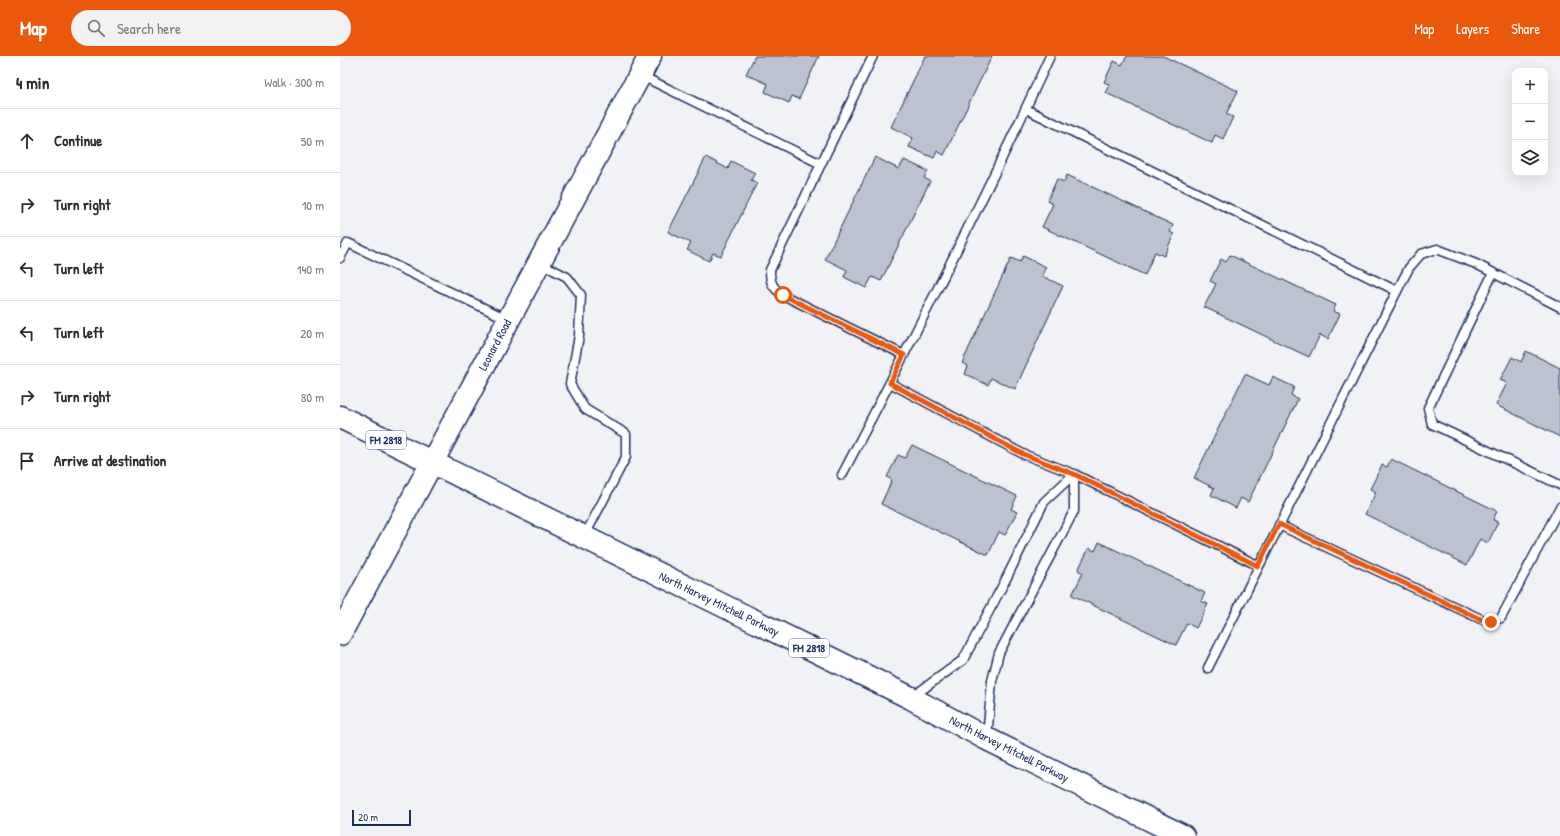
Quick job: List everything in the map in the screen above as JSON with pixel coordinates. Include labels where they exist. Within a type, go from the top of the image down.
[{"type":"main road","name":"Leonard Road","points":[[340,634],[650,56]]},
{"type":"main road","name":"North Harvey Mitchell Parkway","points":[[340,418],[912,698],[987,739],[1183,836]]},
{"type":"lane","points":[[873,56],[770,270],[770,280],[775,289],[783,295],[904,355]]},
{"type":"lane","points":[[842,475],[904,355],[1026,108],[1050,56]]},
{"type":"lane","points":[[640,75],[821,164]]},
{"type":"lane","points":[[1026,108],[1396,291]]},
{"type":"lane","points":[[340,258],[348,243],[509,320]]},
{"type":"lane","points":[[1208,668],[1396,291],[1409,268],[1421,254],[1438,249],[1476,264],[1560,306]]},
{"type":"lane","points":[[540,262],[567,277],[581,295],[579,336],[570,384],[585,409],[626,434],[626,457],[584,537]]},
{"type":"lane","points":[[1493,273],[1428,408],[1432,424],[1560,485]]},
{"type":"lane","points":[[890,383],[1023,454],[1074,474],[1258,566]]},
{"type":"lane","points":[[912,698],[963,660],[1004,584],[1044,502],[1074,474]]},
{"type":"lane","points":[[987,739],[992,681],[999,653],[1074,511],[1074,474]]},
{"type":"lane","points":[[1279,524],[1480,619],[1491,622],[1501,618],[1560,507]]},
{"type":"building","points":[[755,56],[819,56],[799,99],[792,96],[789,103],[765,92],[768,84],[746,74]]},
{"type":"building","points":[[925,56],[992,56],[944,155],[937,151],[934,158],[909,147],[913,138],[891,127]]},
{"type":"building","points":[[1127,56],[1163,56],[1238,91],[1226,114],[1233,117],[1223,139],[1215,135],[1212,143],[1106,93],[1110,85],[1104,82],[1114,61],[1122,65]]},
{"type":"building","points":[[706,157],[728,169],[731,161],[755,173],[751,180],[757,183],[721,256],[713,253],[709,261],[687,250],[691,243],[668,232]]},
{"type":"building","points":[[875,157],[899,169],[904,160],[928,171],[924,178],[930,181],[881,281],[872,277],[866,288],[844,277],[847,270],[825,259]]},
{"type":"building","points":[[1067,175],[1173,225],[1170,232],[1174,234],[1164,256],[1155,252],[1145,275],[1042,227],[1053,204],[1047,201],[1057,179],[1064,182]]},
{"type":"building","points":[[1230,255],[1336,305],[1333,311],[1340,314],[1328,339],[1320,335],[1309,357],[1204,307],[1216,284],[1210,281],[1221,259],[1226,262]]},
{"type":"building","points":[[1023,256],[1046,267],[1042,276],[1063,286],[1015,389],[991,378],[988,385],[965,374],[968,366],[962,363],[1011,258],[1020,262]]},
{"type":"building","points":[[1526,351],[1560,368],[1560,437],[1496,405],[1507,383],[1500,380],[1512,357],[1521,362]]},
{"type":"building","points":[[1245,374],[1269,385],[1273,377],[1294,387],[1291,395],[1298,399],[1248,502],[1241,498],[1236,508],[1211,495],[1214,488],[1194,478]]},
{"type":"building","points":[[912,445],[1017,496],[1011,509],[1017,512],[1005,535],[999,532],[988,555],[881,504],[892,480],[887,477],[898,455],[905,458]]},
{"type":"building","points":[[1391,459],[1497,511],[1493,520],[1498,522],[1488,543],[1480,539],[1467,565],[1365,514],[1376,492],[1370,489],[1382,465],[1387,467]]},
{"type":"building","points":[[1099,542],[1205,593],[1201,601],[1208,604],[1196,628],[1187,623],[1176,645],[1072,595],[1083,573],[1078,570],[1089,548],[1095,551]]},
{"type":"route","points":[[783,295],[904,355],[890,383],[1023,454],[1074,474],[1258,566],[1279,524],[1480,619],[1491,622]]}]
